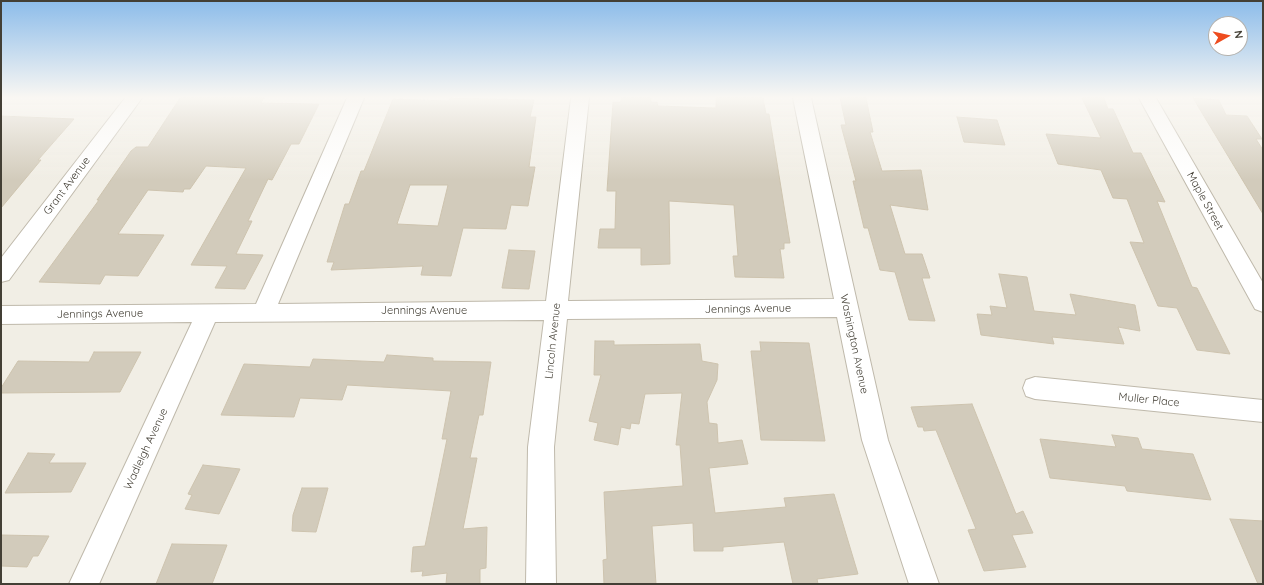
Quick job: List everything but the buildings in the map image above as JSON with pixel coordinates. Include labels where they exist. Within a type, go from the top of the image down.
[{"type":"street","name":"Grant Avenue","points":[[1,274],[113,125]]},
{"type":"street","points":[[263,313],[344,125]]},
{"type":"street","name":"Lincoln Avenue","points":[[541,584],[541,447],[577,125]]},
{"type":"street","name":"Washington Avenue","points":[[808,125],[875,440],[924,584]]},
{"type":"street","name":"Maple Street","points":[[1162,125],[1263,303]]},
{"type":"street","name":"Jennings Avenue","points":[[1,315],[846,308]]},
{"type":"street","name":"Wadleigh Avenue","points":[[84,584],[208,313]]},
{"type":"street","name":"Muller Place","points":[[1036,388],[1263,411]]}]
